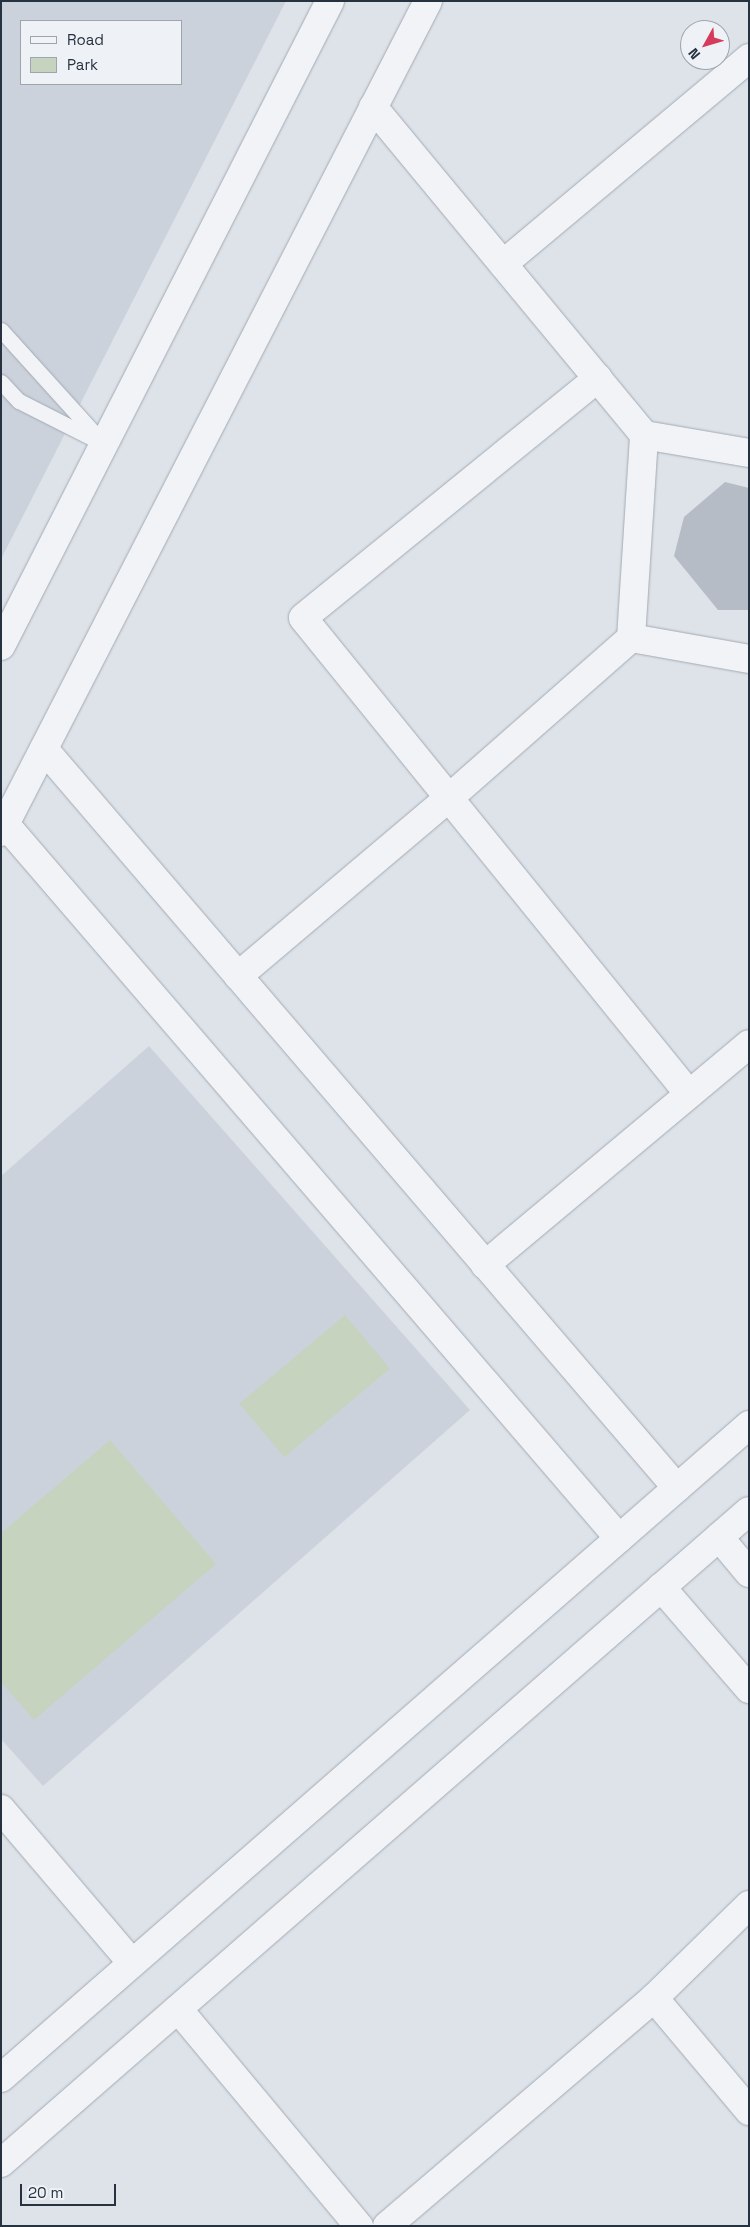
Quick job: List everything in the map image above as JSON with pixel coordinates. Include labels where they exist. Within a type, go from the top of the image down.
[{"type":"street","points":[[1,646],[330,1]]},
{"type":"street","points":[[428,1],[3,828],[619,1538]]},
{"type":"street","points":[[503,264],[749,58]]},
{"type":"street","points":[[373,107],[644,434],[749,453]]},
{"type":"street","points":[[598,378],[303,618],[689,1094]]},
{"type":"street","points":[[238,976],[449,798],[631,638],[644,434]]},
{"type":"street","points":[[631,638],[749,659]]},
{"type":"street","points":[[44,749],[677,1488]]},
{"type":"street","points":[[485,1265],[749,1044]]},
{"type":"street","points":[[1,2078],[749,1425]]},
{"type":"street","points":[[1,2163],[749,1511]]},
{"type":"street","points":[[718,1537],[749,1573]]},
{"type":"street","points":[[661,1587],[749,1689]]},
{"type":"street","points":[[1,1809],[132,1963]]},
{"type":"street","points":[[387,2226],[654,1998],[749,1906]]},
{"type":"street","points":[[654,1998],[749,2111]]},
{"type":"street","points":[[178,2009],[359,2226]]},
{"type":"lane","points":[[1,330],[104,444]]},
{"type":"lane","points":[[1,382],[19,401],[104,444]]},
{"type":"shaded area","points":[[1,1],[286,1],[1,559]]},
{"type":"shaded area","points":[[149,1046],[470,1410],[43,1786],[1,1739],[1,1176]]},
{"type":"green space","points":[[345,1315],[390,1369],[284,1457],[239,1404]]},
{"type":"green space","points":[[110,1440],[216,1564],[34,1720],[1,1682],[1,1533]]},
{"type":"building","points":[[725,482],[749,488],[749,610],[718,610],[674,556],[684,517]]}]
